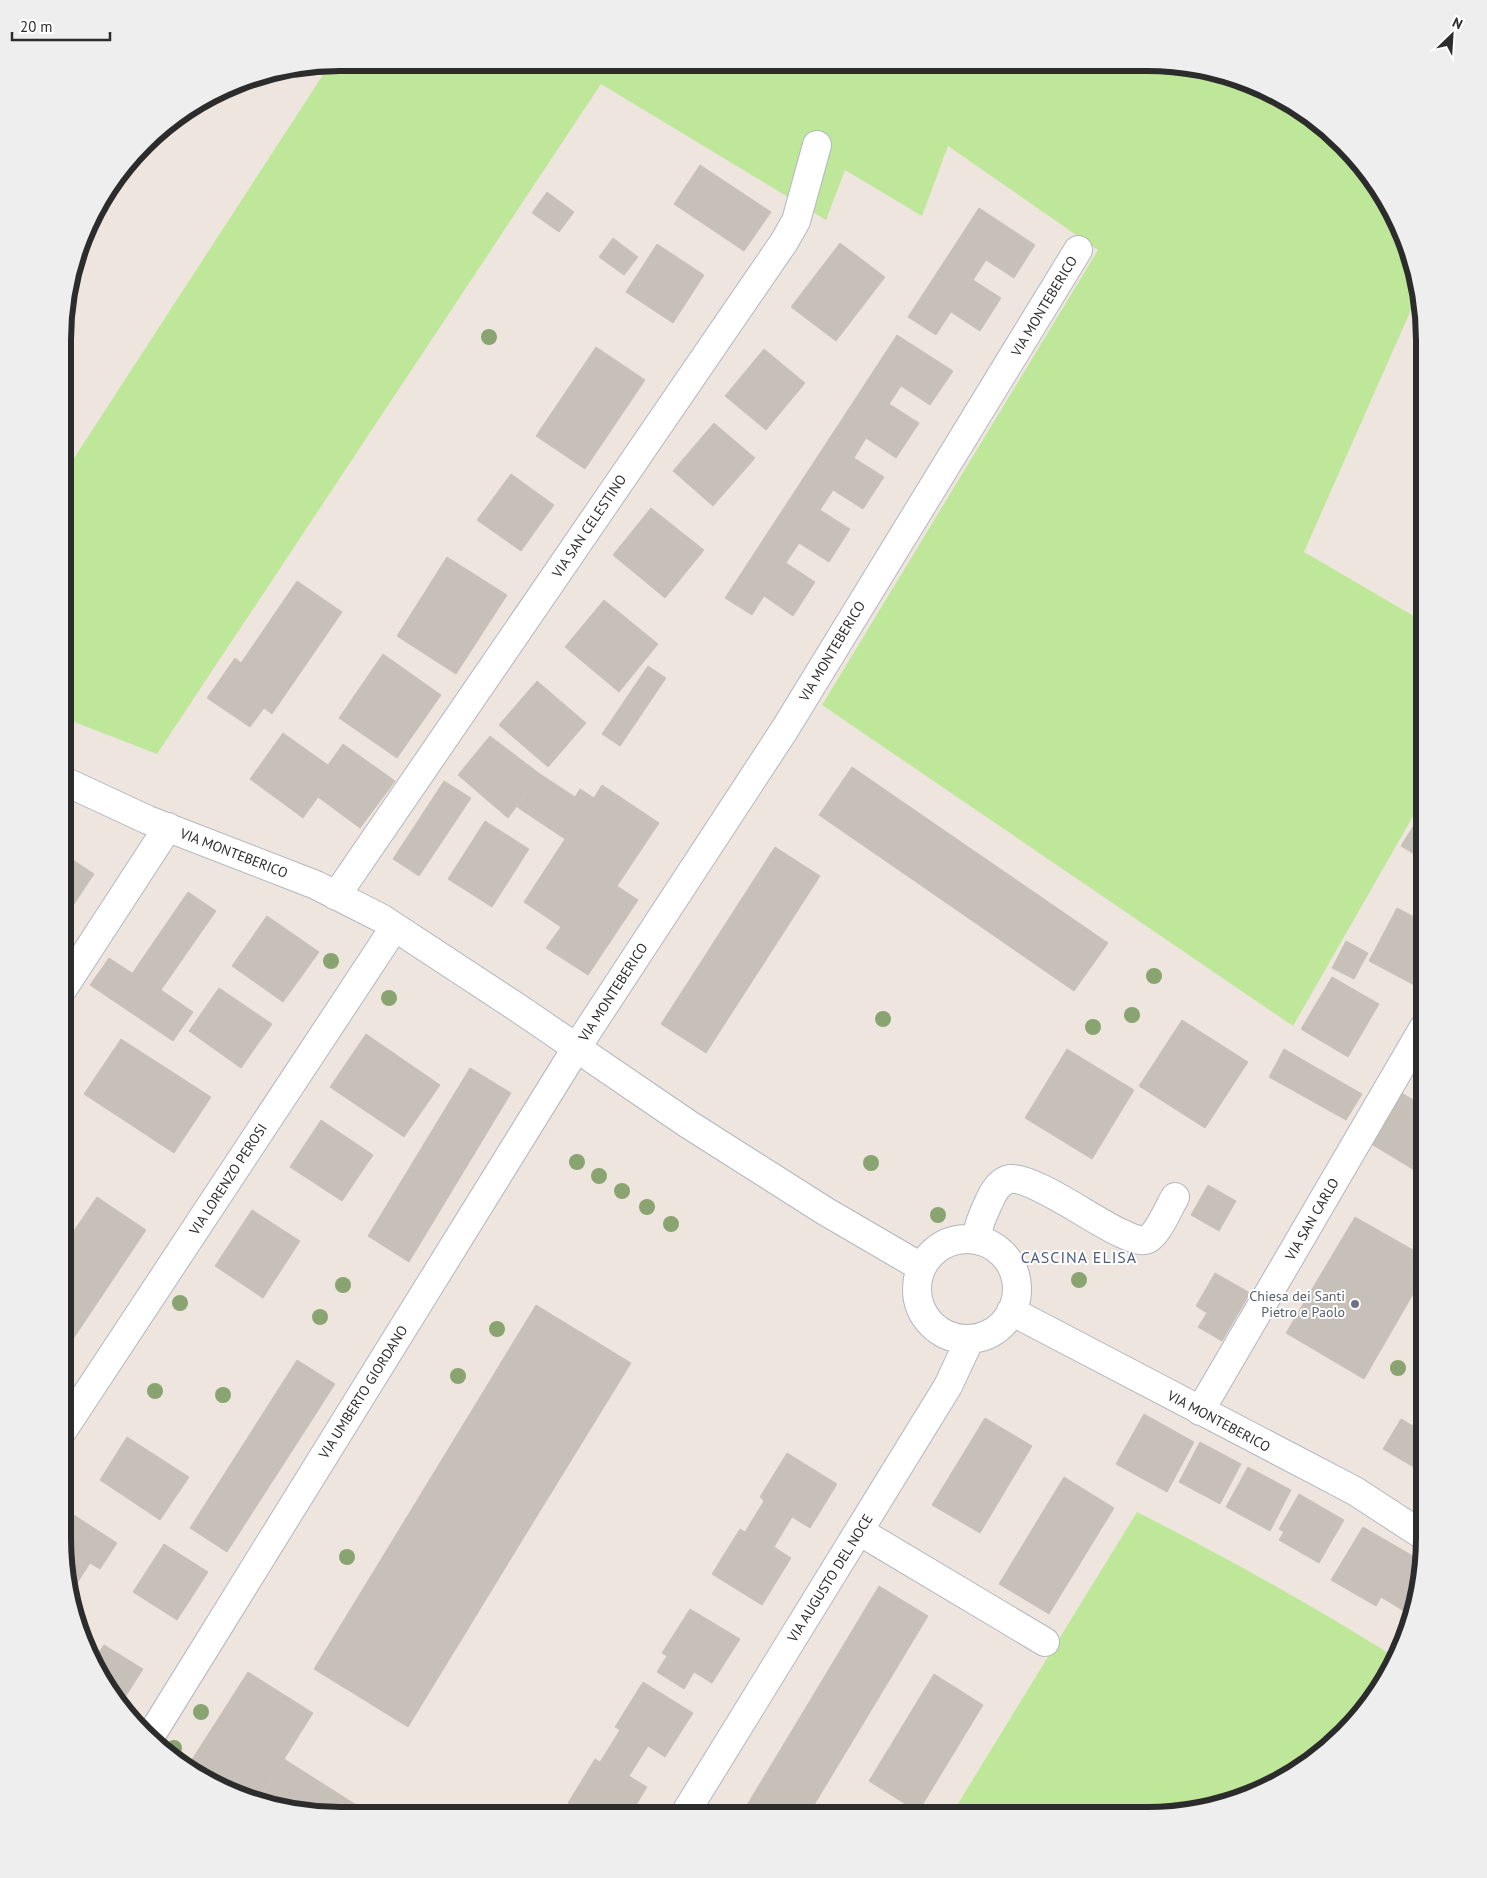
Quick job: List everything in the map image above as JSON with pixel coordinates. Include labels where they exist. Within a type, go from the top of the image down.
[{"type":"street","name":"VIA SAN CELESTINO","points":[[336,896],[784,242],[796,221],[818,145]]},
{"type":"street","name":"VIA MONTEBERICO","points":[[576,1047],[785,729],[1078,250]]},
{"type":"street","name":"VIA MONTEBERICO","points":[[71,785],[168,827],[316,885],[380,918],[576,1047],[688,1124],[825,1211],[921,1267]]},
{"type":"street","points":[[71,976],[168,827]]},
{"type":"street","name":"VIA LORENZO PEROSI","points":[[71,1418],[394,928]]},
{"type":"street","name":"VIA SAN CARLO","points":[[1200,1411],[1416,1041]]},
{"type":"street","name":"VIA UMBERTO GIORDANO","points":[[154,1731],[576,1047]]},
{"type":"street","points":[[976,1240],[978,1226],[992,1195],[1000,1185],[1010,1179],[1024,1181],[1039,1188],[1113,1230],[1135,1239],[1146,1240],[1153,1236],[1175,1197]]},
{"type":"street","points":[[959,1239],[976,1240],[1000,1251],[1008,1261],[1014,1273],[1017,1286],[1016,1299],[1012,1311],[1001,1326],[986,1335],[970,1339],[952,1337],[937,1329],[925,1316],[918,1301],[916,1284],[921,1267],[930,1254],[944,1244],[959,1239]]},
{"type":"street","name":"VIA MONTEBERICO","points":[[1012,1311],[1355,1491],[1416,1531]]},
{"type":"street","name":"VIA AUGUSTO DEL NOCE","points":[[689,1807],[948,1386],[970,1339]]},
{"type":"street","points":[[859,1531],[1045,1642]]},
{"type":"green space","points":[[1147,71],[1199,76],[1216,80],[1250,92],[1281,107],[1311,127],[1337,150],[1360,176],[1380,206],[1395,237],[1407,271],[1413,305],[1304,552],[1416,617],[1416,811],[1293,1026],[822,705],[1098,250],[948,146],[922,216],[845,170],[826,220],[601,84],[157,754],[71,721],[71,463],[325,72]]},
{"type":"green space","points":[[1137,1512],[1268,1582],[1389,1654],[1360,1702],[1337,1728],[1311,1751],[1281,1771],[1250,1786],[1199,1802],[1164,1806],[956,1807]]},
{"type":"building","points":[[700,165],[771,212],[744,251],[674,204]]},
{"type":"building","points":[[547,192],[574,212],[559,232],[532,213]]},
{"type":"building","points":[[979,208],[1035,245],[1014,278],[986,260],[973,280],[1001,298],[980,331],[951,312],[936,335],[908,317]]},
{"type":"building","points":[[613,238],[638,257],[624,275],[599,257]]},
{"type":"building","points":[[840,243],[885,277],[836,341],[791,307]]},
{"type":"building","points":[[657,244],[704,275],[673,323],[626,292]]},
{"type":"building","points":[[897,335],[953,371],[930,405],[901,386],[889,404],[919,423],[896,458],[866,438],[854,458],[884,477],[863,509],[833,490],[820,510],[850,529],[829,562],[799,543],[786,563],[815,582],[793,616],[764,596],[752,615],[725,598]]},
{"type":"building","points":[[596,347],[645,380],[585,469],[536,436]]},
{"type":"building","points":[[764,349],[805,383],[766,430],[725,396]]},
{"type":"building","points":[[714,423],[755,458],[713,506],[673,471]]},
{"type":"building","points":[[511,474],[554,505],[521,551],[477,520]]},
{"type":"building","points":[[651,508],[704,550],[665,598],[613,555]]},
{"type":"building","points":[[447,557],[507,595],[456,674],[397,636]]},
{"type":"building","points":[[297,581],[342,612],[272,714],[264,708],[250,727],[207,698],[235,658],[241,663]]},
{"type":"building","points":[[604,600],[658,644],[619,692],[565,647]]},
{"type":"building","points":[[383,654],[441,695],[397,758],[339,718]]},
{"type":"building","points":[[648,666],[666,678],[620,746],[602,734]]},
{"type":"building","points":[[537,681],[586,723],[548,767],[499,725]]},
{"type":"building","points":[[283,733],[328,765],[343,744],[395,781],[360,828],[318,797],[303,818],[250,779]]},
{"type":"building","points":[[490,736],[540,774],[508,818],[458,775]]},
{"type":"building","points":[[852,767],[1108,943],[1074,991],[819,815]]},
{"type":"building","points":[[540,774],[575,797],[580,789],[594,798],[602,785],[659,823],[617,886],[638,900],[588,975],[546,948],[561,927],[524,902],[565,839],[517,807]]},
{"type":"building","points":[[444,781],[471,798],[419,876],[393,859]]},
{"type":"building","points":[[485,821],[529,849],[492,907],[448,879]]},
{"type":"building","points":[[1416,822],[1416,855],[1401,846]]},
{"type":"building","points":[[775,847],[820,876],[706,1053],[661,1024]]},
{"type":"building","points":[[71,859],[94,874],[71,908]]},
{"type":"building","points":[[188,892],[216,911],[154,1000],[127,981]]},
{"type":"building","points":[[1397,908],[1416,918],[1416,986],[1369,961]]},
{"type":"building","points":[[267,916],[319,952],[283,1002],[232,966]]},
{"type":"building","points":[[1346,941],[1368,953],[1354,979],[1332,968]]},
{"type":"building","points":[[109,958],[132,973],[127,981],[154,1000],[161,990],[193,1012],[173,1041],[90,985]]},
{"type":"building","points":[[1332,977],[1379,1004],[1348,1057],[1301,1029]]},
{"type":"building","points":[[219,988],[272,1024],[241,1068],[189,1031]]},
{"type":"building","points":[[1182,1020],[1248,1062],[1205,1128],[1139,1086]]},
{"type":"building","points":[[366,1034],[440,1085],[404,1137],[330,1087]]},
{"type":"building","points":[[121,1039],[211,1097],[174,1153],[84,1094]]},
{"type":"building","points":[[1067,1049],[1134,1090],[1092,1159],[1025,1118]]},
{"type":"building","points":[[1284,1049],[1362,1094],[1346,1120],[1269,1077]]},
{"type":"building","points":[[470,1068],[511,1093],[409,1262],[368,1236]]},
{"type":"building","points":[[1398,1091],[1416,1101],[1416,1171],[1368,1142]]},
{"type":"building","points":[[321,1120],[373,1155],[342,1201],[290,1167]]},
{"type":"building","points":[[1208,1185],[1236,1201],[1219,1231],[1191,1215]]},
{"type":"building","points":[[97,1197],[146,1230],[71,1342],[71,1235]]},
{"type":"building","points":[[252,1210],[300,1241],[263,1298],[215,1266]]},
{"type":"building","name":"Chiesa dei Santi Pietro e Paolo","points":[[1355,1217],[1416,1252],[1416,1261],[1412,1268],[1416,1270],[1416,1289],[1364,1379],[1286,1333]]},
{"type":"building","points":[[1416,1261],[1416,1270],[1412,1268]]},
{"type":"building","points":[[1215,1273],[1250,1293],[1222,1341],[1198,1327],[1207,1313],[1196,1306]]},
{"type":"building","points":[[536,1305],[631,1363],[521,1542],[427,1484]]},
{"type":"building","points":[[297,1360],[335,1384],[227,1552],[190,1528]]},
{"type":"building","points":[[1144,1414],[1194,1442],[1167,1492],[1116,1464]]},
{"type":"building","points":[[985,1418],[1032,1446],[980,1533],[932,1505]]},
{"type":"building","points":[[1401,1419],[1413,1426],[1416,1421],[1416,1468],[1383,1449]]},
{"type":"building","points":[[127,1437],[189,1477],[160,1520],[100,1480]]},
{"type":"building","points":[[1200,1442],[1241,1464],[1220,1504],[1179,1482]]},
{"type":"building","points":[[787,1453],[837,1484],[810,1528],[792,1517],[774,1547],[791,1558],[762,1605],[712,1574],[740,1529],[745,1532],[764,1501],[760,1497]]},
{"type":"building","points":[[1248,1467],[1291,1490],[1270,1531],[1226,1507]]},
{"type":"building","points":[[1064,1477],[1114,1508],[1049,1614],[999,1584]]},
{"type":"building","points":[[427,1484],[521,1542],[408,1727],[314,1669]]},
{"type":"building","points":[[1299,1494],[1344,1520],[1319,1563],[1279,1540],[1284,1532],[1279,1529]]},
{"type":"building","points":[[71,1513],[117,1543],[100,1569],[90,1563],[75,1586],[72,1555]]},
{"type":"building","points":[[1363,1527],[1415,1557],[1411,1590],[1405,1612],[1381,1597],[1376,1606],[1331,1580]]},
{"type":"building","points":[[164,1544],[208,1572],[177,1620],[133,1592]]},
{"type":"building","points":[[879,1586],[928,1616],[813,1807],[746,1807]]},
{"type":"building","points":[[690,1609],[740,1639],[712,1683],[694,1672],[684,1689],[657,1672],[667,1656],[662,1653]]},
{"type":"building","points":[[104,1645],[143,1669],[124,1698],[107,1672],[98,1654]]},
{"type":"building","points":[[248,1672],[313,1713],[262,1795],[221,1779],[191,1761]]},
{"type":"building","points":[[934,1674],[983,1705],[921,1807],[910,1807],[869,1781]]},
{"type":"building","points":[[643,1682],[693,1713],[665,1757],[648,1746],[629,1776],[647,1787],[635,1807],[574,1807],[568,1803],[595,1759],[600,1762],[620,1730],[615,1727]]},
{"type":"building","points":[[284,1759],[359,1807],[323,1806],[288,1802],[263,1794]]},
{"type":"place","name":"Chiesa dei Santi Pietro e Paolo","points":[[1355,1304]]},
{"type":"district","name":"CASCINA ELISA","points":[[1079,1257]]}]
